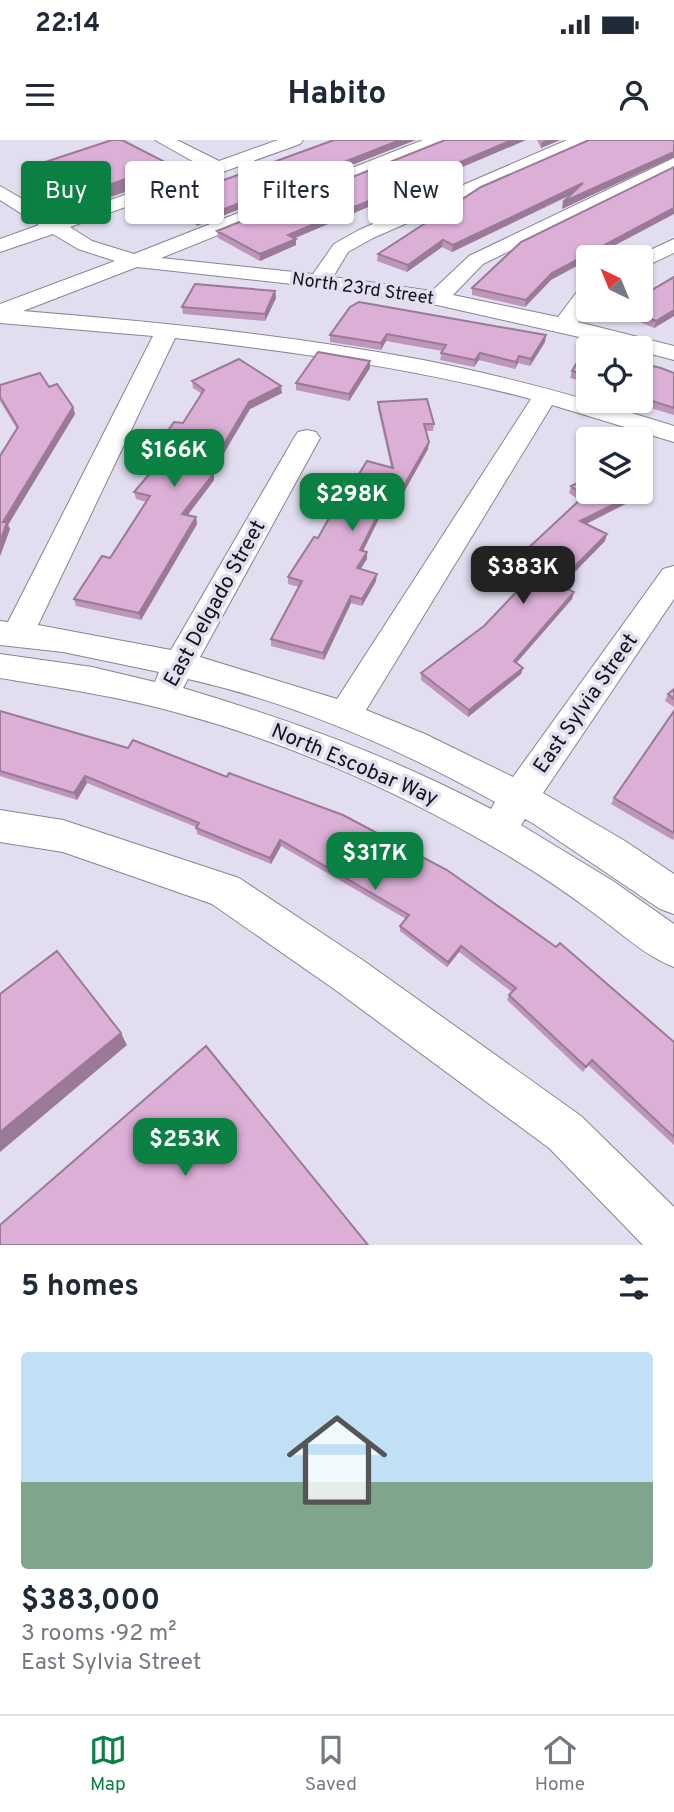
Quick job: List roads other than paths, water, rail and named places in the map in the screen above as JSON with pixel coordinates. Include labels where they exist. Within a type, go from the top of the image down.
[{"type":"street","points":[[164,140],[206,161]]},
{"type":"street","points":[[224,165],[294,140]]},
{"type":"street","points":[[0,314],[438,140]]},
{"type":"street","points":[[319,281],[341,248],[366,234],[581,140]]},
{"type":"street","points":[[437,298],[476,260],[674,163]]},
{"type":"street","name":"North 23rd Street","points":[[0,192],[94,249],[135,261],[319,281],[437,298],[564,325],[674,353]]},
{"type":"street","points":[[0,246],[125,201]]},
{"type":"street","points":[[653,256],[674,245]]},
{"type":"street","points":[[564,325],[576,309]]},
{"type":"street","points":[[0,314],[168,329],[421,365],[546,395],[674,434]]},
{"type":"street","points":[[9,633],[168,329]]},
{"type":"street","points":[[345,715],[546,395]]},
{"type":"street","name":"East Delgado Street","points":[[163,694],[307,438]]},
{"type":"street","name":"East Sylvia Street","points":[[496,830],[674,576]]},
{"type":"street","name":"North Escobar Way","points":[[9,633],[181,663],[256,684],[402,737],[578,831],[674,896]]},
{"type":"street","name":"North Escobar Way","points":[[0,666],[88,678],[163,694],[270,727],[368,765],[416,786],[496,830],[608,900],[674,948]]},
{"type":"street","points":[[0,826],[63,836],[225,891],[349,975],[565,1132],[674,1242]]}]
